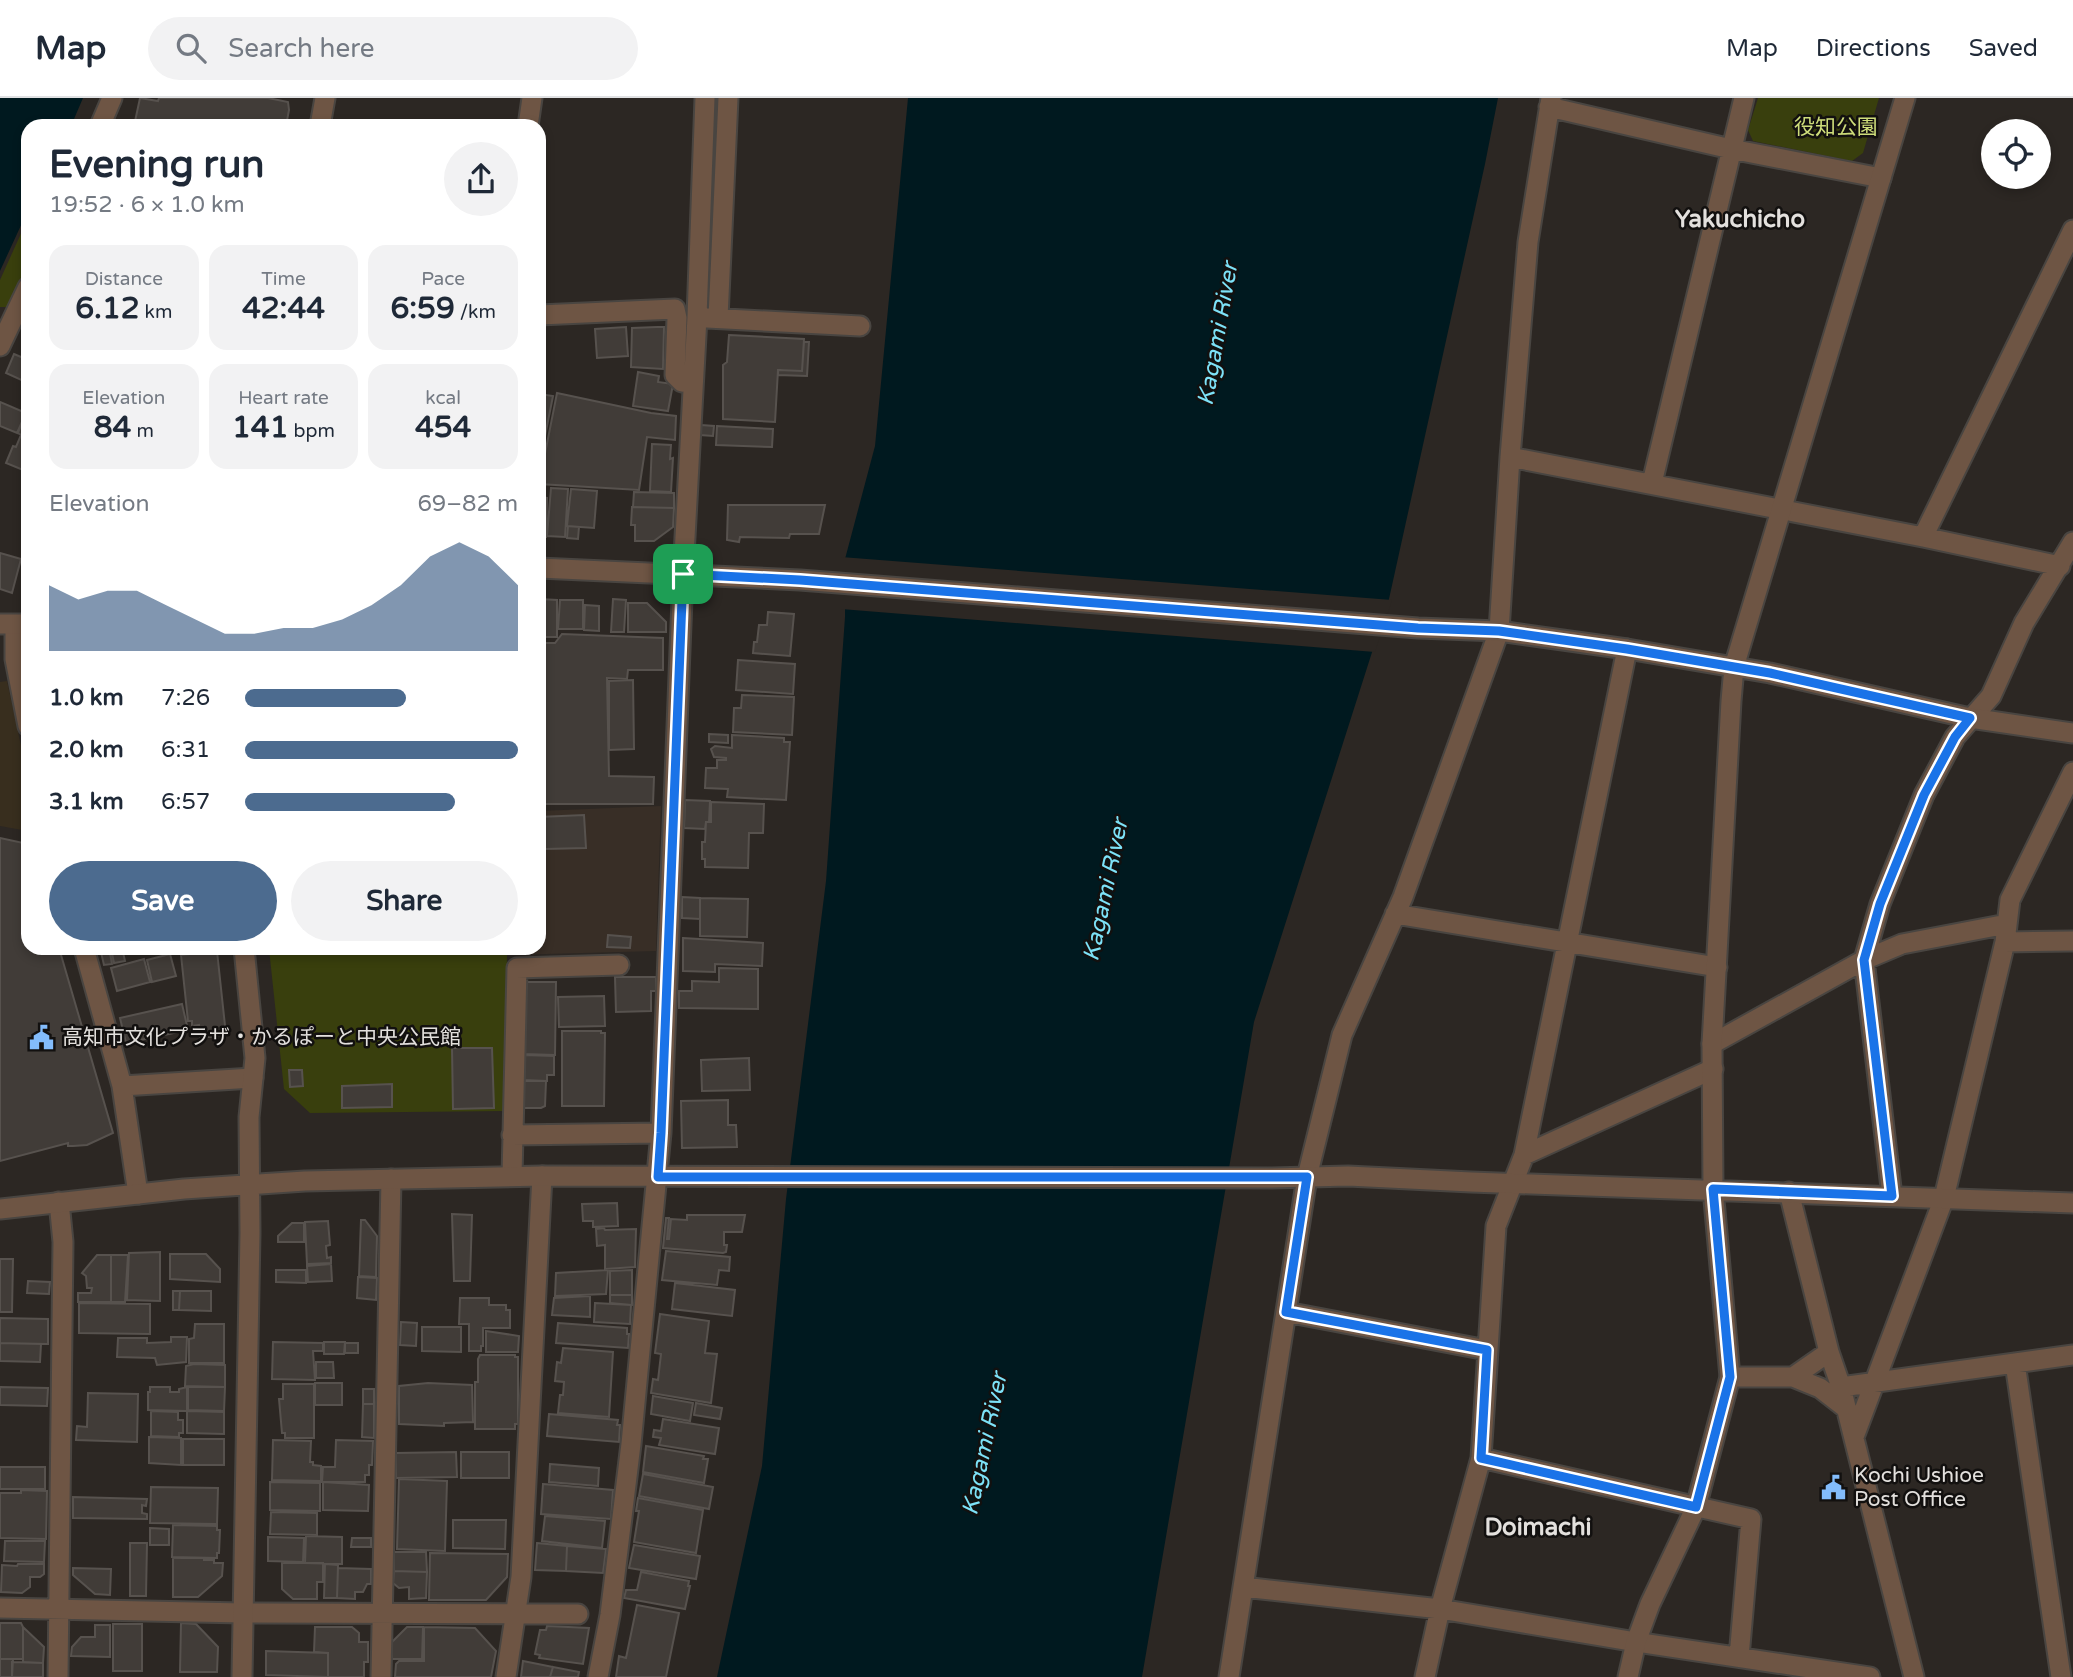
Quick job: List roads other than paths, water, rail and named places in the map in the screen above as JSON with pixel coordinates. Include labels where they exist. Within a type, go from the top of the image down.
[{"type":"street","points":[[103,119],[112,98]]},
{"type":"street","points":[[322,119],[326,98]]},
{"type":"street","points":[[529,119],[532,98]]},
{"type":"street","points":[[598,1677],[610,1615],[631,1444],[662,1124],[705,98]]},
{"type":"street","points":[[718,318],[728,98]]},
{"type":"street","points":[[1652,483],[1744,98]]},
{"type":"street","points":[[1628,1677],[1636,1642],[1650,1604],[1696,1507],[1730,1377],[1713,1189],[1712,1044],[1734,667],[1905,98]]},
{"type":"street","points":[[1229,1677],[1307,1177],[1342,1035],[1395,914],[1499,631],[1528,242],[1550,103],[1731,149],[1881,178]]},
{"type":"street","points":[[1923,537],[2073,230]]},
{"type":"street","points":[[0,346],[21,303]]},
{"type":"street","points":[[546,315],[675,309],[675,376],[681,382],[693,384]]},
{"type":"street","points":[[697,317],[860,326]]},
{"type":"street","points":[[1510,457],[1652,483],[2060,566]]},
{"type":"street","points":[[1892,1196],[1864,960],[1880,904],[1924,795],[1955,737],[1991,696],[2024,623],[2073,542]]},
{"type":"street","points":[[546,568],[800,580],[1418,628],[1499,631],[1734,667],[1970,718],[2073,733]]},
{"type":"street","points":[[14,625],[15,659],[21,690]]},
{"type":"street","points":[[1425,1677],[1440,1609],[1481,1458],[1496,1226],[1524,1154],[1627,649]]},
{"type":"street","points":[[1854,1437],[1944,1198],[2006,933],[2010,900],[2073,772]]},
{"type":"street","points":[[1395,914],[1717,967]]},
{"type":"street","points":[[1712,1044],[1864,960],[1902,944],[2006,933],[2073,941]]},
{"type":"street","points":[[86,955],[122,1086],[138,1194]]},
{"type":"street","points":[[242,1677],[249,1117],[255,1058],[245,955]]},
{"type":"street","points":[[512,1176],[517,968],[619,965]]},
{"type":"street","points":[[1524,1154],[1713,1069]]},
{"type":"street","points":[[122,1086],[253,1078]]},
{"type":"street","points":[[512,1135],[662,1124]]},
{"type":"street","points":[[0,1209],[138,1194],[305,1181],[542,1175],[1348,1176],[2073,1203]]},
{"type":"street","points":[[506,1677],[521,1577],[542,1175]]},
{"type":"street","points":[[381,1677],[391,1179]]},
{"type":"street","points":[[1789,1192],[1914,1677]]},
{"type":"street","points":[[58,1677],[63,1242],[59,1202]]},
{"type":"street","points":[[1286,1312],[1487,1350]]},
{"type":"street","points":[[1793,1377],[1829,1352]]},
{"type":"street","points":[[1841,1387],[2073,1355]]},
{"type":"street","points":[[2015,1363],[2061,1677]]},
{"type":"street","points":[[1730,1377],[1793,1377],[1820,1388],[1847,1409]]},
{"type":"street","points":[[1481,1458],[1751,1519],[1739,1657]]},
{"type":"street","points":[[1243,1587],[1440,1609],[1870,1677]]},
{"type":"street","points":[[0,1608],[243,1613],[578,1614]]},
{"type":"water","points":[[0,98],[83,98],[74,119],[21,119],[21,225],[0,271]]},
{"type":"water","name":"Kagami River","points":[[908,98],[1498,98],[1389,599],[1254,1022],[1142,1677],[717,1677],[762,1466],[786,1199],[826,881],[845,617],[845,559],[875,446]]},
{"type":"place","name":"高知市文化プラザ・かるぽーと中央公民館","points":[[42,1037]]},
{"type":"place","name":"Kochi Ushioe Post Office","points":[[1834,1487]]},
{"type":"district","name":"Yakuchicho","points":[[1740,219]]},
{"type":"district","name":"Doimachi","points":[[1538,1527]]},
{"type":"park label","name":"役知公園","points":[[1836,127]]}]
